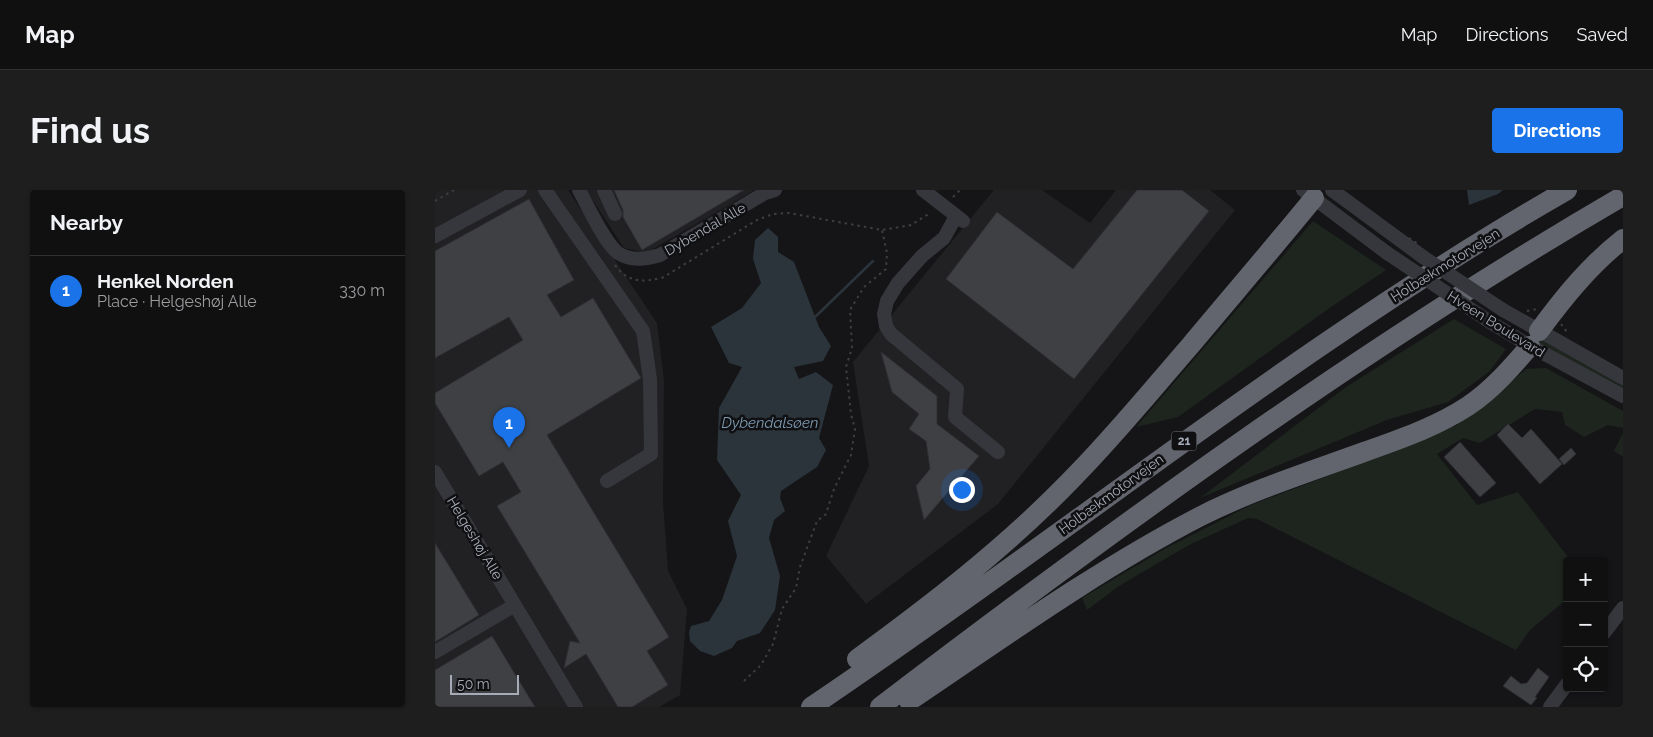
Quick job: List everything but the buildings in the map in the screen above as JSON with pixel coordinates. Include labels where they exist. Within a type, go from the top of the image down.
[{"type":"highway","name":"Holbækmotorvejen","points":[[811,707],[1156,461],[1365,316],[1567,190]]},
{"type":"highway","points":[[797,707],[818,686],[893,633],[965,577],[1068,484],[1110,440],[1317,192]]},
{"type":"highway","name":"21","points":[[880,707],[979,632],[1208,465],[1393,338],[1560,233],[1623,196]]},
{"type":"highway","points":[[899,707],[1080,586],[1200,516],[1264,488],[1400,439],[1446,420],[1490,389],[1535,338],[1558,304],[1589,269],[1623,239]]},
{"type":"street","points":[[435,236],[520,190]]},
{"type":"street","points":[[545,190],[643,331],[650,379],[651,454],[607,482]]},
{"type":"street","points":[[579,190],[611,244],[616,257],[600,269]]},
{"type":"street","points":[[598,225],[618,213],[604,190]]},
{"type":"street","name":"Dybendal Alle","points":[[616,257],[646,259],[660,255],[765,193],[775,190]]},
{"type":"street","points":[[923,190],[959,219],[944,238],[921,256],[898,283],[887,301],[884,320],[891,334],[957,389],[955,417],[998,452]]},
{"type":"street","name":"Hveen Boulevard","points":[[1317,192],[1403,243],[1503,310],[1535,338],[1623,396]]},
{"type":"street","name":"Hveen Boulevard","points":[[1317,192],[1387,253],[1490,322],[1535,338],[1623,378]]},
{"type":"street","name":"Helgeshøj Alle","points":[[435,472],[574,706]]},
{"type":"street","points":[[435,652],[515,604]]},
{"type":"street","points":[[1608,628],[1623,608]]},
{"type":"street","points":[[1550,707],[1563,689]]},
{"type":"path","points":[[435,201],[454,190]]},
{"type":"path","points":[[953,197],[960,190]]},
{"type":"path","points":[[616,257],[621,274],[646,282],[662,278],[757,220],[773,214],[789,213],[882,230],[911,225],[931,213]]},
{"type":"path","points":[[744,681],[761,665],[773,644],[782,609],[796,588],[800,567],[817,521],[826,514],[834,489],[851,455],[855,429],[851,414],[846,367],[852,348],[850,310],[864,287],[886,269],[887,253],[882,230]]},
{"type":"path","points":[[1524,311],[1544,310],[1558,319],[1568,333]]},
{"type":"shaded area","points":[[435,190],[568,190],[657,323],[664,380],[663,502],[668,571],[687,609],[680,695],[659,707],[435,707]]},
{"type":"shaded area","points":[[586,190],[755,190],[646,253],[624,248]]},
{"type":"shaded area","points":[[994,190],[1042,190],[1090,223],[1116,190],[1210,190],[1235,210],[998,504],[866,604],[826,556],[869,466],[853,362]]},
{"type":"shaded area","points":[[1313,221],[1386,270],[1331,307],[1178,417],[1136,427]]},
{"type":"shaded area","points":[[1454,319],[1506,349],[1490,371],[1448,402],[1387,420],[1200,498],[1346,387]]},
{"type":"shaded area","points":[[1539,337],[1623,383],[1623,390],[1537,344]]},
{"type":"shaded area","points":[[1546,368],[1623,411],[1623,428],[1608,425],[1584,437],[1565,425],[1562,412],[1535,409],[1480,443],[1463,438],[1437,454],[1477,505],[1518,492],[1568,557],[1563,557],[1563,602],[1530,630],[1516,650],[1257,519],[1248,518],[1189,545],[1119,586],[1087,610],[1082,598],[1166,548],[1251,505],[1455,426],[1487,403],[1526,369]]},
{"type":"shaded area","points":[[1623,433],[1623,457],[1614,451]]},
{"type":"water","points":[[1467,190],[1503,190],[1498,194],[1469,205]]},
{"type":"water","name":"Dybendalsøen","points":[[768,228],[778,237],[778,252],[794,262],[819,327],[831,346],[823,361],[794,367],[799,379],[816,372],[833,385],[819,438],[826,450],[817,467],[781,491],[780,498],[785,511],[774,520],[769,538],[780,576],[775,610],[760,633],[737,641],[732,648],[714,656],[700,651],[690,641],[689,632],[691,626],[709,621],[722,600],[737,556],[728,521],[741,495],[717,460],[719,408],[742,367],[729,363],[711,327],[742,308],[761,283],[753,259],[755,240]]},
{"type":"waterway","points":[[815,317],[873,261]]},
{"type":"place","name":"Henkel Norden","points":[[509,448]]}]
